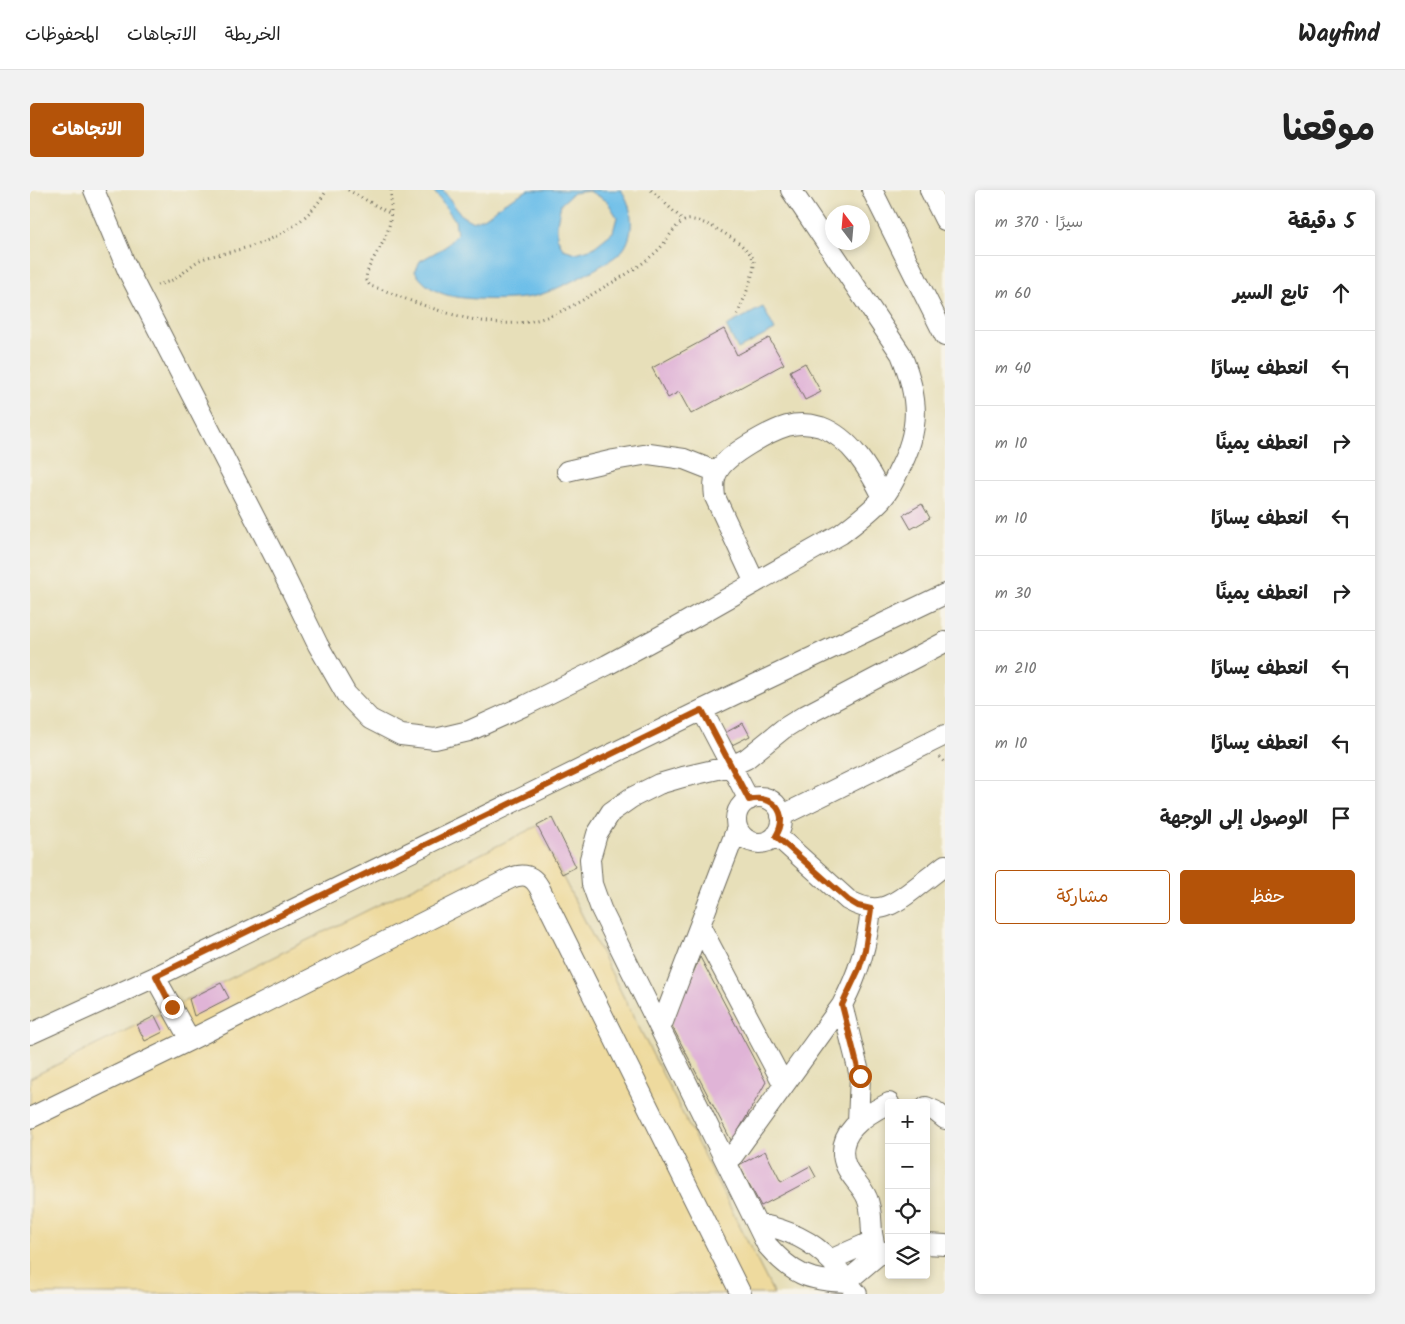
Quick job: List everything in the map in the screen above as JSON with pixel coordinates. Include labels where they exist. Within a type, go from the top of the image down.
[{"type":"street","points":[[94,190],[128,270],[318,645],[346,694],[370,720],[401,735],[435,739],[469,730],[526,705],[606,665],[841,534],[867,514],[883,497],[906,457],[914,432],[915,405],[911,379],[901,354],[791,190]]},
{"type":"street","points":[[872,190],[945,336]]},
{"type":"street","points":[[930,190],[945,220]]},
{"type":"street","points":[[754,583],[714,497],[714,484],[717,472],[724,461],[778,430],[800,424],[811,425],[832,432],[850,447],[863,462],[883,497]]},
{"type":"street","points":[[567,471],[649,454],[684,459],[717,472]]},
{"type":"street","points":[[30,1034],[156,976],[945,594]]},
{"type":"street","points":[[851,1288],[801,1275],[782,1262],[767,1245],[661,1027],[600,909],[592,884],[590,858],[597,834],[611,812],[631,798],[659,784],[731,766],[746,759],[804,716],[945,642]]},
{"type":"street","points":[[702,710],[749,800]]},
{"type":"street","points":[[781,816],[945,735]]},
{"type":"street","points":[[759,797],[769,800],[777,807],[781,816],[781,823],[776,836],[768,841],[759,843],[750,841],[742,836],[737,828],[736,820],[742,805],[749,800],[759,797]]},
{"type":"street","points":[[661,1027],[737,828]]},
{"type":"street","points":[[776,836],[848,900],[858,906],[871,909],[883,908],[894,904],[945,865]]},
{"type":"street","points":[[30,1118],[190,1040],[511,878],[527,875],[539,887],[741,1294]]},
{"type":"street","points":[[727,1164],[842,1005],[859,969],[865,950],[871,909]]},
{"type":"street","points":[[700,926],[784,1085]]},
{"type":"street","points":[[156,976],[190,1040]]},
{"type":"street","points":[[842,1005],[860,1076],[858,1122]]},
{"type":"street","points":[[860,1076],[873,1091],[885,1100]]},
{"type":"street","points":[[880,1249],[867,1198],[852,1177],[842,1155],[844,1142],[849,1131],[858,1122],[885,1105]]},
{"type":"street","points":[[930,1109],[945,1119]]},
{"type":"street","points":[[758,1224],[778,1228],[797,1235],[815,1246],[830,1260],[851,1288]]},
{"type":"street","points":[[930,1244],[945,1246]]},
{"type":"street","points":[[830,1260],[880,1249]]},
{"type":"street","points":[[851,1288],[880,1249]]},
{"type":"path","points":[[137,288],[168,282],[177,278],[192,264],[200,260],[244,249],[276,238],[302,221],[318,204],[327,190]]},
{"type":"path","points":[[348,190],[391,214]]},
{"type":"path","points":[[391,190],[391,214],[387,233],[366,276],[367,283],[370,286],[420,304],[488,323],[508,324],[541,318],[566,309],[630,273],[659,250],[675,228],[684,221],[695,219],[708,224],[747,249],[753,257],[754,267],[737,316]]},
{"type":"path","points":[[651,190],[684,221]]},
{"type":"sand","points":[[537,826],[774,1294],[30,1294],[30,1078]]},
{"type":"water","points":[[433,190],[443,190],[462,216],[473,222],[487,216],[504,203],[528,190],[621,190],[628,204],[631,229],[626,244],[616,256],[594,270],[543,294],[514,299],[460,298],[449,296],[433,289],[420,279],[415,272],[420,261],[445,247],[457,234],[455,220]],"holes":[[[589,191],[607,201],[617,217],[613,232],[593,248],[576,253],[563,249],[557,237],[557,223],[561,204],[573,193]]]},
{"type":"water","points":[[763,307],[775,330],[738,349],[726,326]]},
{"type":"building","points":[[724,329],[737,355],[769,338],[784,364],[691,414],[679,392],[668,398],[652,368]]},
{"type":"building","points":[[805,363],[821,392],[805,400],[790,371]]},
{"type":"building","points":[[922,504],[930,518],[911,529],[903,515]]},
{"type":"building","points":[[743,723],[750,736],[732,745],[725,733]]},
{"type":"building","points":[[552,818],[576,867],[562,874],[537,826]]},
{"type":"building","points":[[700,957],[766,1082],[732,1142],[671,1024]]},
{"type":"building","points":[[221,983],[229,998],[194,1016],[189,999]]},
{"type":"building","points":[[155,1016],[163,1032],[145,1041],[137,1025]]},
{"type":"building","points":[[765,1151],[781,1182],[810,1166],[816,1177],[761,1206],[739,1165]]},
{"type":"route","points":[[172,1007],[156,976],[702,710],[749,800],[759,797],[769,800],[777,807],[781,816],[781,823],[776,836],[848,900],[858,906],[871,909],[865,950],[859,969],[842,1005],[860,1076]]}]
